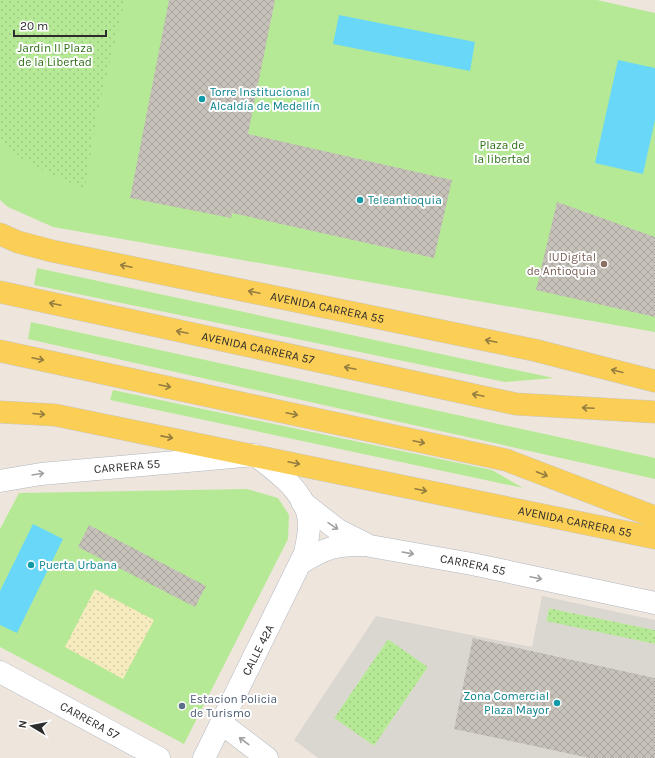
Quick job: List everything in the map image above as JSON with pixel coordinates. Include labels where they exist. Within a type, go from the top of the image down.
[{"type":"main road","name":"AVENIDA CARRERA 55","points":[[0,234],[18,242],[52,251],[534,350],[655,381]]},
{"type":"main road","name":"AVENIDA CARRERA 57","points":[[0,292],[516,404],[655,412]]},
{"type":"main road","name":"AVENIDA CARRERA 55","points":[[0,350],[506,460],[655,517]]},
{"type":"main road","name":"AVENIDA CARRERA 55","points":[[0,412],[55,415],[655,538]]},
{"type":"street","name":"CARRERA 55","points":[[0,481],[41,474],[255,455]]},
{"type":"street","name":"CALLE 42A","points":[[204,758],[301,563],[309,533],[309,518],[294,489],[279,473],[255,455]]},
{"type":"street","name":"CARRERA 55","points":[[302,502],[338,530],[370,546],[472,564],[655,603]]},
{"type":"street","points":[[301,563],[327,548],[343,545],[370,546]]},
{"type":"street","name":"CARRERA 57","points":[[0,672],[159,758]]},
{"type":"street","points":[[221,723],[267,758]]},
{"type":"green space","name":"Plaza de la libertad","points":[[0,0],[597,0],[655,13],[655,332],[53,227],[8,207],[0,200]]},
{"type":"green space","name":"Jardin II Plaza de la Libertad","points":[[0,0],[125,0],[96,119],[85,189],[46,172],[12,153],[0,136]]},
{"type":"green space","points":[[37,268],[554,378],[505,382],[34,285]]},
{"type":"green space","points":[[31,322],[655,458],[655,479],[28,339]]},
{"type":"green space","points":[[113,390],[492,470],[523,488],[110,400]]},
{"type":"green space","points":[[247,489],[278,498],[289,515],[288,539],[184,744],[0,647],[0,529],[19,493]]},
{"type":"green space","points":[[549,608],[655,630],[655,644],[546,622]]},
{"type":"green space","points":[[388,639],[428,667],[374,746],[334,718]]},
{"type":"sand","points":[[95,589],[154,620],[123,679],[65,647]]},
{"type":"shaded area","points":[[542,596],[655,620],[655,630],[549,608],[546,621],[655,644],[655,678],[474,638],[454,729],[589,758],[318,758],[294,740],[376,616],[532,647]],"holes":[[[388,639],[428,667],[374,746],[334,718]]]},
{"type":"water","points":[[339,15],[475,42],[470,71],[333,44]]},
{"type":"water","points":[[618,60],[655,68],[655,120],[643,174],[595,163]]},
{"type":"water","name":"Puerta Urbana","points":[[33,524],[63,539],[17,633],[0,625],[0,591]]},
{"type":"building","points":[[169,0],[275,0],[248,134],[452,180],[434,258],[232,213],[231,218],[130,198]]},
{"type":"building","points":[[557,202],[655,237],[655,317],[536,290]]},
{"type":"building","points":[[89,525],[206,586],[195,607],[78,547]]},
{"type":"building","name":"Zona Comercial Plaza Mayor","points":[[473,638],[655,678],[655,758],[589,758],[454,729]]},
{"type":"place","name":"Torre Institucional Alcaldía de Medellín","points":[[202,99]]},
{"type":"place","name":"Teleantioquia","points":[[360,200]]},
{"type":"place","name":"IUDigital de Antioquia","points":[[604,264]]},
{"type":"place","name":"Puerta Urbana","points":[[31,565]]},
{"type":"place","name":"Zona Comercial Plaza Mayor","points":[[557,703]]},
{"type":"place","name":"Estacion Policia de Turismo","points":[[182,706]]}]
